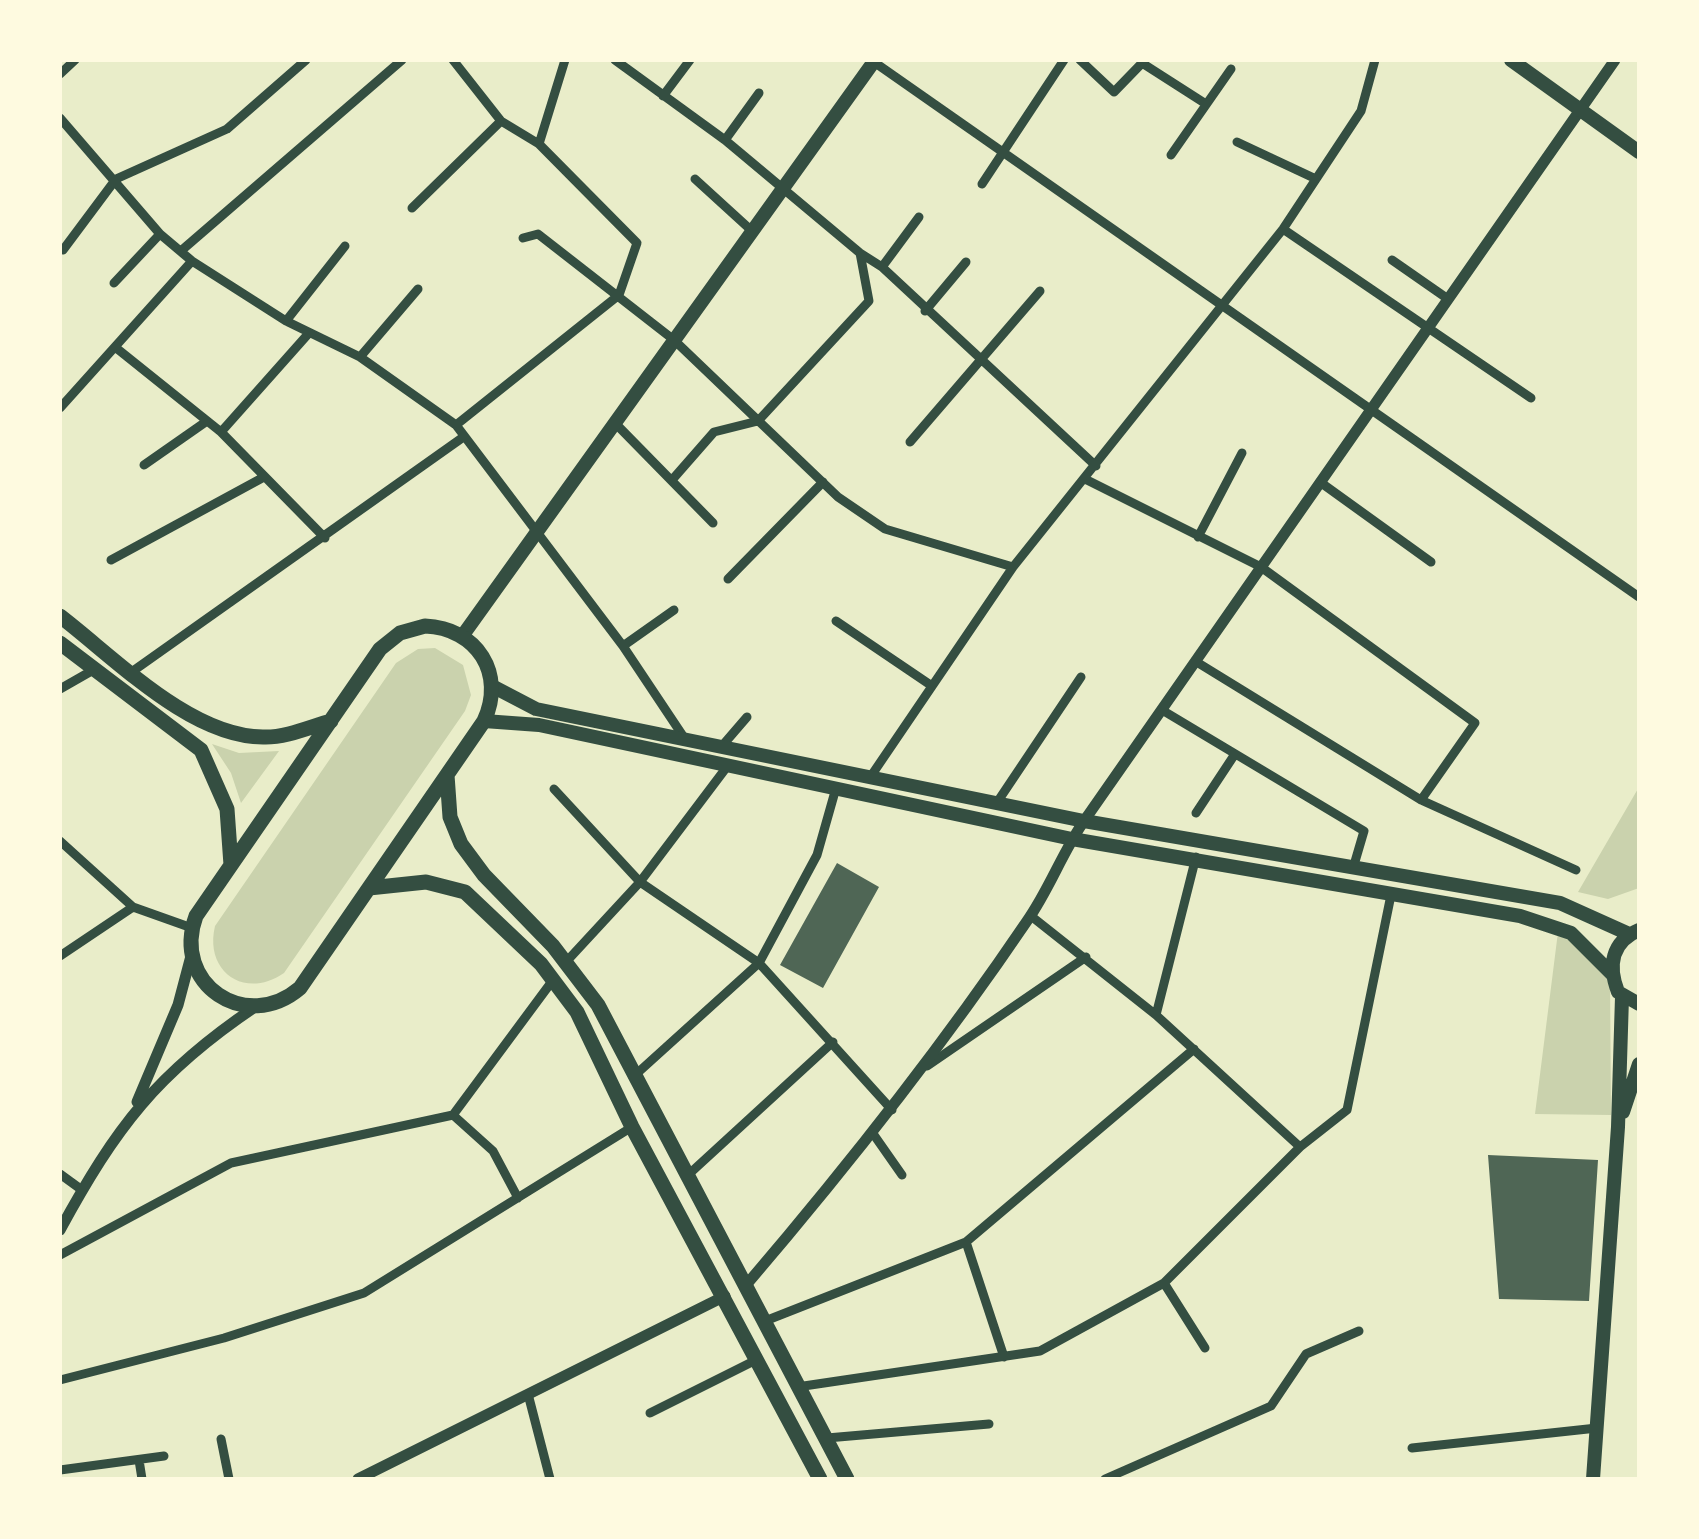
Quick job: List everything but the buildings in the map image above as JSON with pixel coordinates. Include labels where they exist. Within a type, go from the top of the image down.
[{"type":"main road","points":[[1511,60],[1639,152]]},
{"type":"main road","points":[[463,636],[874,61]]},
{"type":"main road","points":[[60,616],[196,720],[226,734],[267,738],[331,721]]},
{"type":"main road","points":[[426,626],[463,636],[487,663],[492,686],[484,721],[300,988],[279,1002],[255,1008],[230,1003],[209,989],[191,955],[192,928],[380,650],[400,633],[426,626]]},
{"type":"main road","points":[[60,643],[201,750],[227,808],[232,865]]},
{"type":"main road","points":[[492,686],[536,709],[996,804],[1560,904],[1634,932],[1614,952],[1612,974]]},
{"type":"main road","points":[[484,721],[540,726],[1072,839],[1196,857],[1550,922],[1571,933],[1612,974],[1622,997],[1618,1127],[1593,1479]]},
{"type":"main road","points":[[446,775],[450,817],[461,844],[566,962],[598,1005],[847,1479]]},
{"type":"main road","points":[[368,888],[426,882],[465,892],[552,980],[577,1012],[632,1127],[820,1479]]},
{"type":"main road","points":[[1622,997],[1639,1004]]},
{"type":"main road","points":[[1618,1127],[1639,1064]]},
{"type":"street","points":[[60,74],[75,60]]},
{"type":"street","points":[[63,250],[116,180],[227,129],[306,60]]},
{"type":"street","points":[[182,250],[402,60]]},
{"type":"street","points":[[453,60],[501,120],[539,144],[638,242],[619,296],[456,424]]},
{"type":"street","points":[[539,144],[565,60]]},
{"type":"street","points":[[615,60],[725,140],[882,267],[1096,466]]},
{"type":"street","points":[[663,96],[690,60]]},
{"type":"street","points":[[982,184],[1064,60]]},
{"type":"street","points":[[1080,60],[1114,92],[1144,62],[1206,104]]},
{"type":"street","points":[[871,776],[1013,568],[1282,229],[1361,111],[1375,60]]},
{"type":"street","points":[[747,1284],[874,1135],[1031,916],[1084,821],[1615,60]]},
{"type":"street","points":[[874,61],[1639,598]]},
{"type":"street","points":[[1171,155],[1230,68]]},
{"type":"street","points":[[725,140],[759,92]]},
{"type":"street","points":[[60,118],[160,234],[192,261],[286,321],[360,357],[456,424],[462,438],[623,646],[685,738]]},
{"type":"street","points":[[412,208],[501,120]]},
{"type":"street","points":[[1236,142],[1316,179]]},
{"type":"street","points":[[696,179],[752,231]]},
{"type":"street","points":[[882,267],[918,218]]},
{"type":"street","points":[[1282,229],[1531,398]]},
{"type":"street","points":[[114,284],[160,234]]},
{"type":"street","points":[[523,238],[538,234],[674,340],[823,482],[885,529],[1013,568]]},
{"type":"street","points":[[286,321],[344,246]]},
{"type":"street","points":[[672,480],[714,432],[758,420],[869,301],[860,253]]},
{"type":"street","points":[[1392,260],[1448,299]]},
{"type":"street","points":[[60,408],[192,261]]},
{"type":"street","points":[[925,311],[966,262]]},
{"type":"street","points":[[360,357],[418,289]]},
{"type":"street","points":[[910,442],[1040,291]]},
{"type":"street","points":[[221,432],[308,333]]},
{"type":"street","points":[[115,348],[221,432],[324,538]]},
{"type":"street","points":[[144,465],[208,421]]},
{"type":"street","points":[[615,424],[712,523]]},
{"type":"street","points":[[133,671],[462,438]]},
{"type":"street","points":[[1198,537],[1242,453]]},
{"type":"street","points":[[111,560],[264,477]]},
{"type":"street","points":[[1085,479],[1261,567],[1475,723],[1421,800]]},
{"type":"street","points":[[728,579],[823,482]]},
{"type":"street","points":[[1320,482],[1431,562]]},
{"type":"street","points":[[623,646],[674,610]]},
{"type":"street","points":[[836,622],[932,686]]},
{"type":"street","points":[[1196,661],[1421,800],[1576,870]]},
{"type":"street","points":[[60,689],[96,669]]},
{"type":"street","points":[[996,804],[1081,677]]},
{"type":"street","points":[[1162,710],[1364,831],[1354,865]]},
{"type":"street","points":[[722,746],[746,716]]},
{"type":"street","points":[[1196,813],[1235,754]]},
{"type":"street","points":[[566,962],[640,882],[726,768]]},
{"type":"street","points":[[554,788],[640,882],[759,963],[892,1110]]},
{"type":"street","points":[[633,1076],[759,963],[817,855],[836,788]]},
{"type":"street","points":[[60,840],[133,907],[192,928]]},
{"type":"street","points":[[1156,1014],[1196,857]]},
{"type":"street","points":[[797,1386],[1040,1352],[1164,1283],[1300,1147],[1347,1110],[1391,895]]},
{"type":"street","points":[[60,956],[133,907]]},
{"type":"street","points":[[1031,916],[1156,1014],[1300,1147]]},
{"type":"street","points":[[134,1111],[178,1005],[191,955]]},
{"type":"street","points":[[923,1068],[1086,957]]},
{"type":"street","points":[[60,1255],[231,1163],[453,1114],[552,980]]},
{"type":"street","points":[[60,1230],[134,1111],[174,1065],[255,1008]]},
{"type":"street","points":[[688,1175],[833,1042]]},
{"type":"street","points":[[764,1321],[966,1242],[1194,1049]]},
{"type":"street","points":[[453,1114],[492,1151],[518,1198]]},
{"type":"street","points":[[60,1380],[224,1338],[364,1293],[632,1127]]},
{"type":"street","points":[[874,1135],[902,1175]]},
{"type":"street","points":[[60,1174],[82,1190]]},
{"type":"street","points":[[966,1242],[1004,1357]]},
{"type":"street","points":[[1164,1283],[1205,1348]]},
{"type":"street","points":[[358,1479],[725,1296]]},
{"type":"street","points":[[1105,1479],[1271,1406],[1306,1354],[1358,1331]]},
{"type":"street","points":[[650,1413],[758,1359]]},
{"type":"street","points":[[528,1394],[550,1479]]},
{"type":"street","points":[[827,1438],[989,1424]]},
{"type":"street","points":[[1412,1448],[1596,1428]]},
{"type":"street","points":[[221,1439],[229,1479]]},
{"type":"street","points":[[60,1470],[164,1456]]},
{"type":"street","points":[[138,1460],[142,1479]]},
{"type":"green space","points":[[435,648],[463,665],[471,695],[465,711],[284,973],[255,984],[231,977],[216,957],[215,926],[396,663],[418,649]]},
{"type":"green space","points":[[212,744],[239,753],[279,751],[241,803],[231,773]]},
{"type":"green space","points":[[1639,787],[1639,888],[1608,899],[1578,892]]},
{"type":"green space","points":[[1558,932],[1583,946],[1610,981],[1611,1115],[1535,1114]]}]
